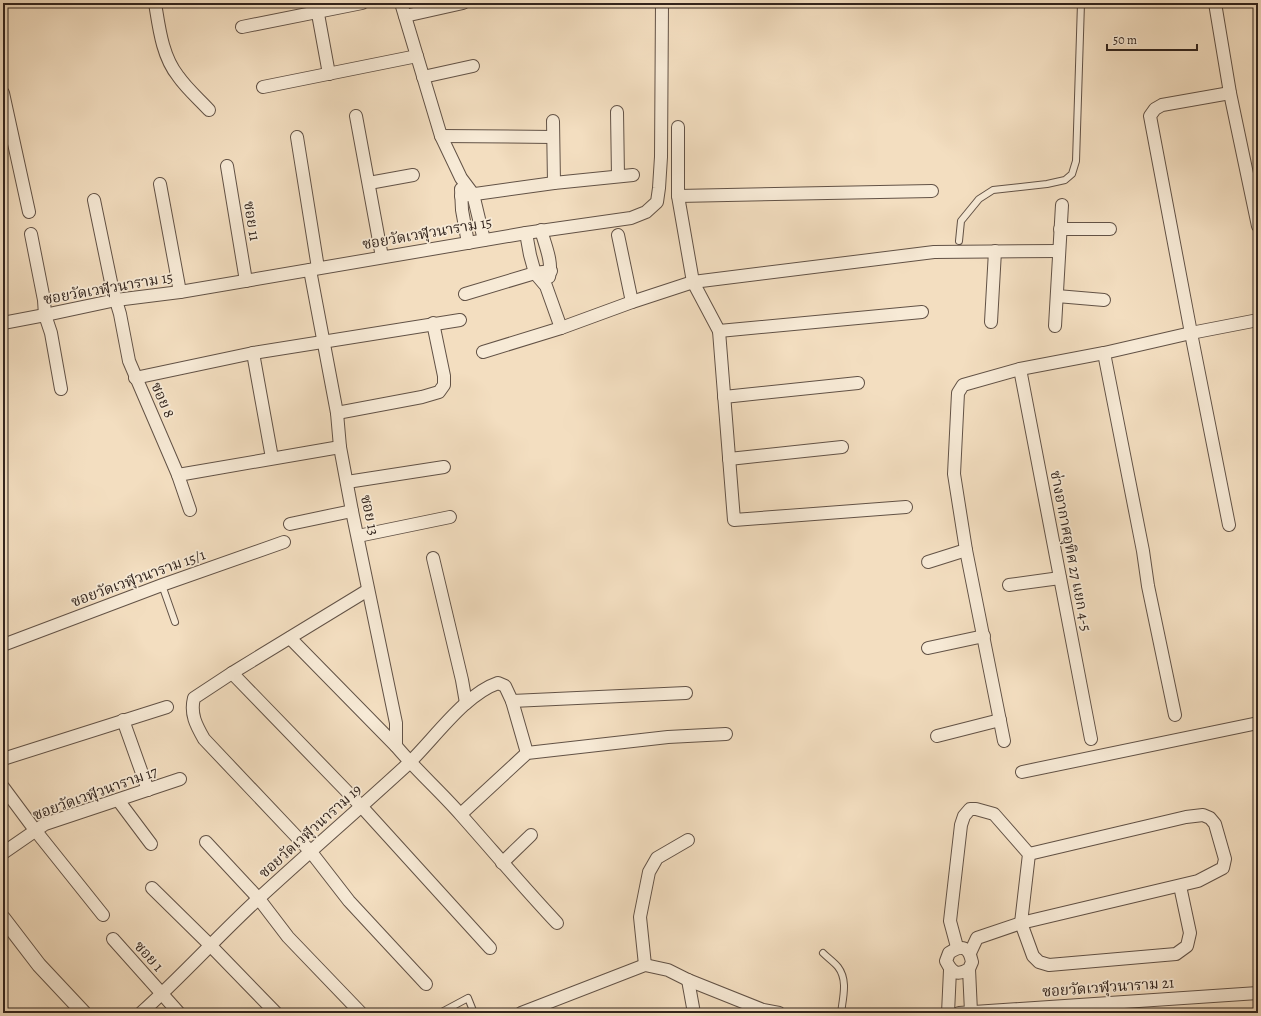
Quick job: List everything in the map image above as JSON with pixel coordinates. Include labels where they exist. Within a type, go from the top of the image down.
[{"type":"street","points":[[155,3],[161,36],[169,61],[177,76],[210,110]]},
{"type":"street","points":[[242,28],[316,8],[362,3]]},
{"type":"street","points":[[401,3],[441,136],[461,178],[484,240]]},
{"type":"street","points":[[405,16],[463,3]]},
{"type":"street","name":"ซอยวัดเวฬุวนาราม 15","points":[[3,322],[116,300],[180,292],[541,230],[631,218],[646,212],[657,202],[659,188],[661,157],[662,3]]},
{"type":"street","points":[[1218,4],[1230,93],[1258,226]]},
{"type":"street","points":[[316,8],[329,74]]},
{"type":"street","points":[[263,87],[416,56]]},
{"type":"street","points":[[423,77],[473,66]]},
{"type":"street","points":[[3,93],[29,212]]},
{"type":"street","points":[[1229,525],[1150,116],[1155,109],[1162,105],[1230,93]]},
{"type":"street","points":[[617,112],[618,176]]},
{"type":"street","points":[[356,116],[382,257]]},
{"type":"street","points":[[553,121],[554,183]]},
{"type":"street","points":[[678,127],[678,196],[693,282],[719,331],[734,520],[906,507]]},
{"type":"street","points":[[441,136],[553,137]]},
{"type":"street","name":"ซอย 13","points":[[297,137],[323,342],[337,413],[340,446],[352,511],[396,723],[396,746]]},
{"type":"street","name":"ซอย 11","points":[[227,166],[246,281]]},
{"type":"street","points":[[369,183],[413,175]]},
{"type":"street","points":[[467,195],[554,183],[633,175]]},
{"type":"street","points":[[160,184],[180,292]]},
{"type":"street","points":[[678,196],[932,191]]},
{"type":"street","points":[[467,195],[468,243]]},
{"type":"street","name":"ซอย 8","points":[[94,200],[129,360],[135,378],[178,475],[190,510]]},
{"type":"street","points":[[1055,326],[1062,205]]},
{"type":"street","points":[[1060,229],[1110,229]]},
{"type":"street","points":[[541,230],[551,271],[546,286]]},
{"type":"street","points":[[526,233],[535,273],[546,286],[561,328]]},
{"type":"street","points":[[31,234],[44,300],[45,315],[51,333],[61,389]]},
{"type":"street","points":[[618,235],[632,302]]},
{"type":"street","points":[[992,322],[995,251]]},
{"type":"street","points":[[483,352],[561,328],[693,282],[934,252],[1059,251]]},
{"type":"street","points":[[465,294],[535,273],[551,271]]},
{"type":"street","points":[[1057,296],[1104,300]]},
{"type":"street","points":[[719,331],[922,312]]},
{"type":"street","points":[[135,378],[254,354],[433,323],[460,320]]},
{"type":"street","points":[[1004,740],[966,550],[954,474],[958,393],[963,385],[1020,370],[1258,320]]},
{"type":"street","points":[[337,413],[422,397],[439,392],[444,385],[444,376],[433,323]]},
{"type":"street","points":[[1104,353],[1143,551],[1148,586],[1175,715]]},
{"type":"street","points":[[254,354],[272,458]]},
{"type":"street","name":"ช่างอากาศอุทิศ 27 แยก 4-5","points":[[1020,370],[1091,739]]},
{"type":"street","points":[[724,397],[858,383]]},
{"type":"street","points":[[178,475],[340,446]]},
{"type":"street","points":[[729,459],[842,447]]},
{"type":"street","points":[[347,482],[444,467]]},
{"type":"street","points":[[290,524],[352,511]]},
{"type":"street","points":[[358,536],[450,517]]},
{"type":"street","name":"ซอยวัดเวฬุวนาราม 15/1","points":[[3,645],[162,585],[284,542]]},
{"type":"street","points":[[928,562],[966,550]]},
{"type":"street","points":[[433,558],[462,680],[466,703]]},
{"type":"street","points":[[1009,585],[1060,578]]},
{"type":"street","points":[[368,590],[232,673],[194,698],[192,707],[195,722],[204,739],[311,852],[349,901],[426,984]]},
{"type":"street","points":[[928,648],[984,636]]},
{"type":"street","points":[[290,638],[461,814],[502,863],[557,923]]},
{"type":"street","points":[[232,673],[361,806],[490,948]]},
{"type":"street","name":"ซอยวัดเวฬุวนาราม 19","points":[[141,1013],[259,899],[410,762],[466,703],[490,685],[498,683],[505,686],[512,701]]},
{"type":"street","points":[[527,753],[512,701],[686,693]]},
{"type":"street","points":[[3,759],[167,707]]},
{"type":"street","points":[[123,720],[148,790]]},
{"type":"street","points":[[937,736],[1000,720]]},
{"type":"street","points":[[1022,772],[1258,723]]},
{"type":"street","points":[[461,814],[527,753],[668,737],[726,734]]},
{"type":"street","name":"ซอยวัดเวฬุวนาราม 17","points":[[3,853],[45,824],[180,779]]},
{"type":"street","points":[[3,787],[35,830],[103,915]]},
{"type":"street","points":[[118,800],[151,844]]},
{"type":"street","points":[[957,948],[950,921],[961,825],[964,816],[970,809],[976,809],[994,814],[1028,854],[1021,923],[1033,956],[1039,962],[1049,965],[1176,954],[1187,946],[1190,932],[1180,886]]},
{"type":"street","points":[[970,953],[978,938],[1021,923],[1198,881],[1223,868],[1225,860],[1215,824],[1210,818],[1203,815],[1186,817],[1028,854]]},
{"type":"street","points":[[502,863],[532,835]]},
{"type":"street","points":[[645,965],[640,917],[649,872],[657,858],[688,840]]},
{"type":"street","points":[[206,842],[259,899],[288,937],[361,1013]]},
{"type":"street","points":[[152,888],[276,1013]]},
{"type":"street","points":[[4,922],[39,965],[84,1013]]},
{"type":"street","name":"ซอย 1","points":[[113,939],[179,1013]]},
{"type":"street","points":[[948,1013],[950,970],[946,961],[949,952],[957,948],[965,948],[970,953],[972,962],[969,969],[965,1012]]},
{"type":"street","points":[[525,1012],[645,965],[668,970],[688,980],[763,1011],[779,1013]]},
{"type":"street","points":[[950,970],[956,973],[969,969]]},
{"type":"street","points":[[688,980],[694,1013]]},
{"type":"street","name":"ซอยวัดเวฬุวนาราม 21","points":[[965,1012],[1099,1008],[1258,993]]},
{"type":"lane","points":[[959,241],[961,221],[979,199],[993,190],[1047,184],[1065,180],[1072,174],[1076,161],[1081,3]]},
{"type":"lane","points":[[162,585],[175,622]]},
{"type":"lane","points":[[823,954],[838,967],[844,978],[845,987],[841,1013]]},
{"type":"lane","points":[[440,1013],[468,998],[474,1013]]}]
